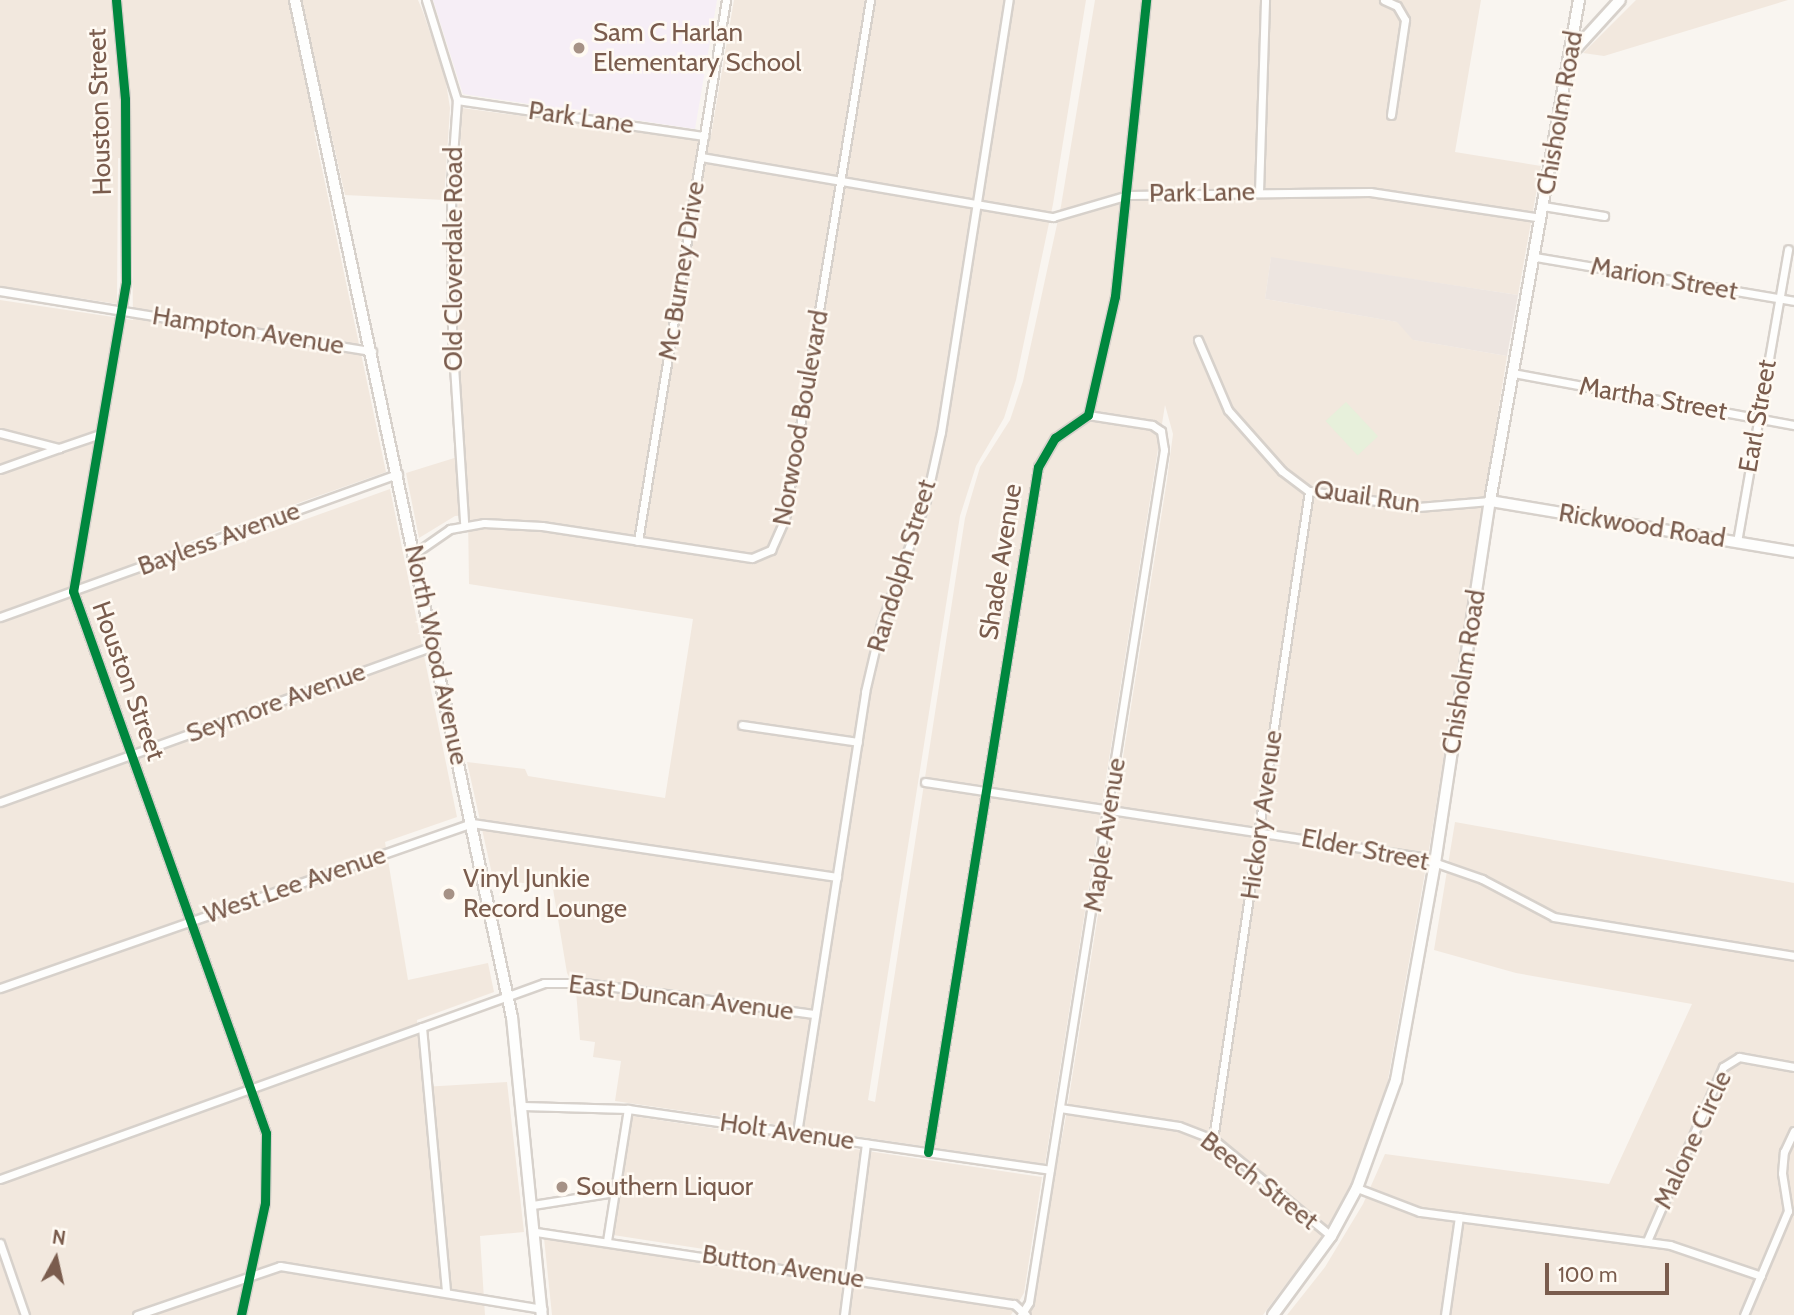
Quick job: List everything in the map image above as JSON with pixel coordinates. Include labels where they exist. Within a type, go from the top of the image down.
[{"type":"main road","name":"North Wood Avenue","points":[[295,0],[372,351],[507,995],[523,1106],[542,1312]]},
{"type":"main road","name":"Chisholm Road","points":[[1273,1315],[1331,1237],[1357,1188],[1396,1080],[1435,863],[1490,502],[1580,0]]},
{"type":"main road","points":[[1570,55],[1620,0]]},
{"type":"main road","name":"Rickwood Road","points":[[1490,502],[1794,552]]},
{"type":"street","name":"Houston Street","points":[[116,0],[125,99],[123,311],[73,591],[253,1089],[266,1133],[269,1163],[251,1273],[241,1315]]},
{"type":"street","name":"Old Cloverdale Road","points":[[426,0],[457,100],[451,196],[452,335],[464,523]]},
{"type":"street","name":"Mc Burney Drive","points":[[638,541],[726,0]]},
{"type":"street","name":"Norwood Boulevard","points":[[464,523],[542,526],[752,558],[763,556],[777,542],[785,518],[870,0]]},
{"type":"street","name":"Randolph Street","points":[[797,1132],[858,742],[881,624],[928,490],[978,202],[1009,0]]},
{"type":"street","points":[[1088,415],[1115,296],[1128,195],[1146,0]]},
{"type":"street","points":[[1259,192],[1265,0]]},
{"type":"street","points":[[1384,0],[1397,6],[1405,20],[1391,115]]},
{"type":"street","name":"Park Lane","points":[[457,100],[704,136]]},
{"type":"street","name":"Park Lane","points":[[701,157],[978,202],[1053,217],[1128,195],[1370,192],[1541,218]]},
{"type":"street","points":[[1543,206],[1604,216]]},
{"type":"street","name":"Earl Street","points":[[1737,542],[1756,418],[1781,298],[1788,249]]},
{"type":"street","name":"Marion Street","points":[[1535,257],[1794,301]]},
{"type":"street","name":"Hampton Avenue","points":[[0,291],[372,351]]},
{"type":"street","name":"Quail Run","points":[[1198,340],[1228,410],[1282,471],[1309,491],[1418,507],[1490,502]]},
{"type":"street","name":"Martha Street","points":[[1513,373],[1794,425]]},
{"type":"street","name":"Shade Avenue","points":[[928,1152],[1038,467],[1055,438],[1088,415]]},
{"type":"street","name":"Maple Avenue","points":[[1023,1314],[1029,1302],[1110,808],[1165,439],[1152,425],[1088,415]]},
{"type":"street","points":[[0,433],[60,448]]},
{"type":"street","points":[[0,469],[100,434]]},
{"type":"street","name":"Bayless Avenue","points":[[0,617],[398,474]]},
{"type":"street","name":"Hickory Avenue","points":[[1213,1139],[1309,491]]},
{"type":"street","points":[[414,554],[464,523]]},
{"type":"street","name":"Seymore Avenue","points":[[0,802],[434,646]]},
{"type":"street","points":[[742,725],[858,742]]},
{"type":"street","name":"Elder Street","points":[[925,782],[1260,831],[1435,863],[1482,879],[1554,917],[1794,956]]},
{"type":"street","points":[[472,823],[837,877]]},
{"type":"street","name":"West Lee Avenue","points":[[0,988],[472,823]]},
{"type":"street","name":"East Duncan Avenue","points":[[0,1179],[507,995],[564,982],[814,1014]]},
{"type":"street","points":[[422,1027],[446,1291]]},
{"type":"street","name":"Malone Circle","points":[[1647,1241],[1730,1060],[1739,1057],[1794,1067]]},
{"type":"street","name":"Holt Avenue","points":[[523,1106],[628,1109],[1050,1170]]},
{"type":"street","name":"Beech Street","points":[[1060,1108],[1179,1126],[1213,1139],[1331,1237]]},
{"type":"street","points":[[607,1241],[628,1109]]},
{"type":"street","points":[[1744,1315],[1788,1212],[1782,1173],[1784,1152],[1794,1130]]},
{"type":"street","points":[[844,1315],[866,1143]]},
{"type":"street","points":[[1357,1188],[1420,1212],[1647,1241],[1699,1252],[1761,1276]]},
{"type":"street","points":[[533,1205],[614,1192]]},
{"type":"street","points":[[1445,1315],[1458,1217]]},
{"type":"street","name":"Button Avenue","points":[[536,1232],[849,1277],[1014,1304],[1023,1314]]},
{"type":"street","points":[[0,1243],[25,1315]]},
{"type":"street","points":[[136,1315],[251,1273],[280,1266],[446,1291],[542,1312]]},
{"type":"shaded area","points":[[0,0],[418,0],[423,12],[445,76],[450,108],[444,200],[345,195],[330,129],[314,131],[386,472],[185,543],[192,560],[390,489],[457,817],[385,842],[408,980],[488,963],[494,992],[417,1020],[423,1087],[507,1082],[524,1232],[480,1236],[485,1315],[0,1315],[0,300],[133,320],[131,159],[118,158],[117,304],[0,286]]},
{"type":"shaded area","name":"Sam C Harlan Elementary School","points":[[433,0],[717,0],[695,129],[463,94]]},
{"type":"shaded area","points":[[734,0],[1086,0],[1053,204],[1016,380],[1004,418],[976,466],[960,516],[868,1100],[875,1102],[965,518],[980,467],[1010,420],[1023,381],[1061,206],[1095,0],[1481,0],[1455,152],[1541,166],[1518,295],[1271,258],[1265,299],[1398,322],[1414,340],[1507,356],[1429,850],[1384,1102],[1362,1162],[1329,1226],[1263,1315],[1029,1315],[1066,1116],[1167,480],[1173,434],[1165,405],[1045,1164],[615,1101],[621,1061],[593,1057],[595,1042],[580,1040],[576,991],[567,973],[552,883],[494,883],[467,762],[525,769],[528,776],[665,798],[693,619],[469,584],[468,515],[455,516],[419,538],[406,473],[464,455],[455,291],[462,108],[710,141]]},
{"type":"shaded area","points":[[1636,0],[1788,0],[1604,56],[1583,53]]},
{"type":"shaded area","points":[[1271,257],[1518,295],[1507,356],[1413,340],[1397,322],[1265,299]]},
{"type":"shaded area","points":[[1455,822],[1794,883],[1794,1315],[1287,1315],[1325,1267],[1363,1204],[1385,1154],[1609,1184],[1692,1004],[1516,973],[1434,950]]},
{"type":"shaded area","points":[[632,1116],[1042,1177],[1024,1293],[1011,1315],[552,1315],[544,1238],[721,1265],[723,1252],[613,1235]]},
{"type":"green space","points":[[1346,402],[1378,436],[1358,455],[1326,421]]},
{"type":"cycle path","points":[[116,0],[125,99],[126,282],[73,591],[266,1133],[265,1203],[241,1315]]},
{"type":"cycle path","points":[[928,1152],[1038,467],[1055,438],[1088,415],[1115,296],[1146,0]]},
{"type":"place","name":"Sam C Harlan Elementary School","points":[[579,48]]},
{"type":"place","name":"Vinyl Junkie Record Lounge","points":[[449,894]]},
{"type":"place","name":"Southern Liquor","points":[[562,1187]]}]
